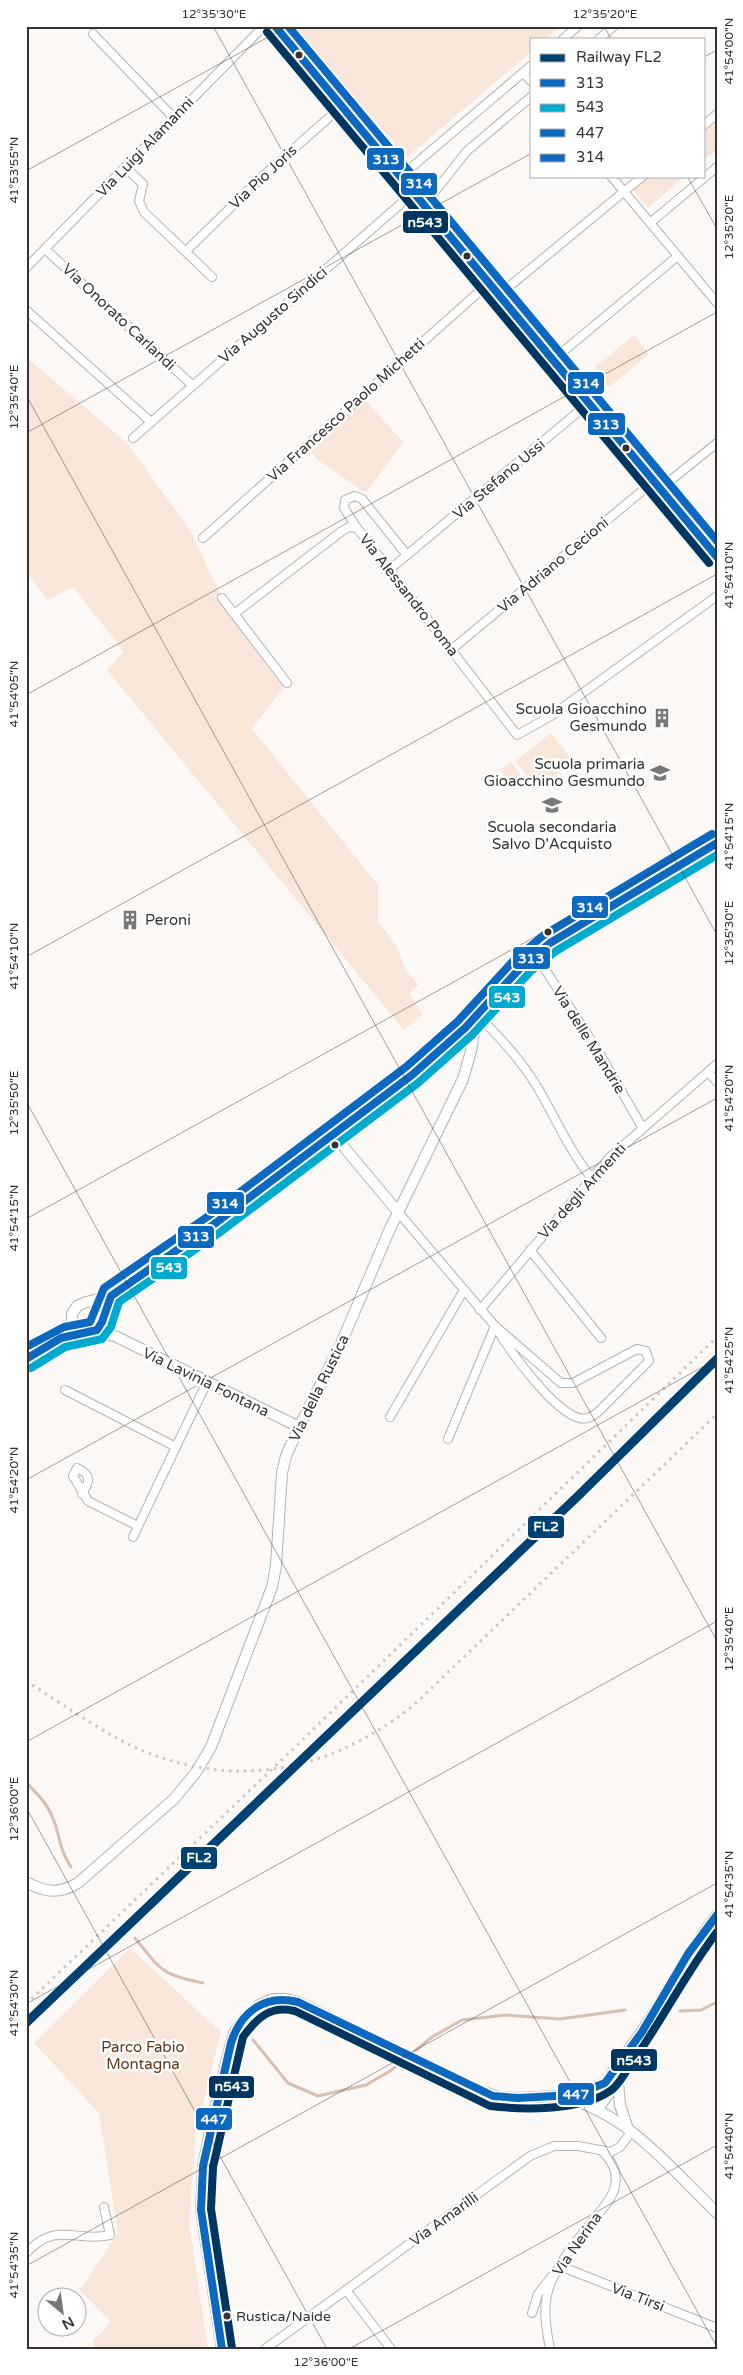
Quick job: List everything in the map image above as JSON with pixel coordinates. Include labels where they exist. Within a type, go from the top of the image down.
[{"type":"street","name":"Via Luigi Alamanni","points":[[26,268],[264,26]]},
{"type":"street","points":[[275,26],[413,193],[554,358],[717,557]]},
{"type":"street","points":[[564,38],[578,26]]},
{"type":"street","points":[[600,38],[610,28]]},
{"type":"street","points":[[93,34],[174,118]]},
{"type":"street","points":[[400,177],[530,68]]},
{"type":"street","points":[[523,73],[530,80]]},
{"type":"street","points":[[424,205],[467,151],[530,98]]},
{"type":"street","name":"Via Pio Joris","points":[[186,251],[263,176],[342,106]]},
{"type":"street","points":[[706,123],[717,114]]},
{"type":"street","points":[[125,167],[143,184],[139,201],[141,208],[212,278]]},
{"type":"street","points":[[706,176],[717,167]]},
{"type":"street","points":[[613,178],[717,303]]},
{"type":"street","points":[[500,294],[641,178]]},
{"type":"street","points":[[650,223],[704,178]]},
{"type":"street","name":"Via Augusto Sindici","points":[[134,438],[192,385],[413,193]]},
{"type":"street","name":"Via Onorato Carlandi","points":[[45,248],[192,385]]},
{"type":"street","points":[[554,358],[678,256]]},
{"type":"street","name":"Via Francesco Paolo Michetti","points":[[203,538],[490,282]]},
{"type":"street","points":[[26,310],[151,422]]},
{"type":"street","name":"Via Stefano Ussi","points":[[389,570],[590,402]]},
{"type":"street","name":"Via Adriano Cecioni","points":[[451,650],[658,485],[717,443]]},
{"type":"street","points":[[357,528],[344,508],[345,500],[354,496],[364,500],[407,555]]},
{"type":"street","name":"Via Alessandro Poma","points":[[234,614],[342,531],[349,527],[357,528],[517,735],[550,716],[717,596]]},
{"type":"street","points":[[222,598],[287,683]]},
{"type":"street","points":[[84,1333],[74,1327],[72,1322],[72,1314],[77,1306],[111,1296],[213,1225],[430,1061],[477,1015],[508,979],[535,954],[576,926],[717,843]]},
{"type":"street","name":"Via delle Mandrie","points":[[535,954],[600,1054],[642,1127]]},
{"type":"street","points":[[477,1015],[499,1036],[527,1073],[569,1146],[592,1177]]},
{"type":"street","name":"Via della Rustica","points":[[26,1882],[52,1892],[64,1890],[78,1883],[174,1799],[197,1771],[211,1747],[272,1587],[276,1566],[282,1473],[298,1427],[340,1346],[398,1212],[463,1079],[471,1051],[477,1015]]},
{"type":"street","name":"Via degli Armenti","points":[[480,1310],[609,1158],[642,1127],[717,1064]]},
{"type":"street","points":[[708,1072],[717,1082]]},
{"type":"street","points":[[333,1134],[480,1310],[495,1326],[563,1384],[576,1382],[638,1348],[646,1351],[650,1359],[646,1366],[597,1413],[588,1418],[581,1418],[567,1411],[542,1387],[515,1357],[495,1326]]},
{"type":"street","points":[[530,1250],[601,1338]]},
{"type":"street","points":[[390,1417],[464,1290]]},
{"type":"street","points":[[26,1359],[56,1341],[74,1334],[96,1332],[104,1317],[111,1296]]},
{"type":"street","points":[[92,1302],[104,1317]]},
{"type":"street","name":"Via Lavinia Fontana","points":[[104,1317],[115,1336]]},
{"type":"street","points":[[56,1341],[72,1322]]},
{"type":"street","points":[[448,1439],[495,1326]]},
{"type":"street","name":"Via Lavinia Fontana","points":[[96,1332],[115,1336],[298,1427]]},
{"type":"street","points":[[133,1537],[207,1382]]},
{"type":"street","points":[[65,1390],[176,1447]]},
{"type":"street","points":[[82,1494],[88,1501],[138,1526]]},
{"type":"street","points":[[598,2109],[605,2084],[617,2064],[642,2032],[688,1954],[717,1915]]},
{"type":"street","points":[[222,2349],[201,2210],[203,2166],[231,2043],[239,2025],[256,2007],[273,1999],[286,1999],[298,2002],[360,2031],[426,2066],[493,2096],[511,2098],[559,2096],[586,2092],[605,2084]]},
{"type":"street","points":[[598,2109],[618,2082],[631,2059],[642,2032]]},
{"type":"street","points":[[618,2082],[620,2106],[630,2129]]},
{"type":"street","points":[[559,2096],[598,2109],[630,2129],[717,2213]]},
{"type":"street","points":[[620,2147],[630,2129]]},
{"type":"street","name":"Via Amarilli","points":[[266,2349],[508,2171],[543,2149],[554,2146],[578,2146],[611,2152],[620,2147]]},
{"type":"street","name":"Via Nerina","points":[[550,2349],[545,2302],[555,2273],[614,2190],[615,2158],[620,2147]]},
{"type":"street","points":[[603,2152],[610,2160],[615,2172]]},
{"type":"street","points":[[26,2253],[42,2239],[55,2234],[69,2234],[94,2239],[110,2235],[104,2207]]},
{"type":"street","name":"Via Tirsi","points":[[560,2266],[717,2328]]},
{"type":"street","points":[[532,2313],[538,2294],[555,2273]]},
{"type":"street","points":[[346,2290],[390,2349]]},
{"type":"green space","points":[[293,26],[561,26],[547,38],[530,38],[530,53],[405,159],[391,139],[312,47],[313,45]]},
{"type":"green space","points":[[717,117],[717,150],[706,158],[706,126]]},
{"type":"green space","points":[[645,178],[683,178],[648,208],[632,189]]},
{"type":"green space","points":[[634,335],[649,354],[609,387],[594,368]]},
{"type":"green space","points":[[26,357],[127,443],[191,532],[222,598],[287,683],[252,729],[378,885],[378,921],[398,948],[405,969],[418,985],[409,994],[423,1014],[404,1030],[107,670],[124,652],[73,587],[48,600],[26,572]]},
{"type":"green space","points":[[366,401],[403,442],[366,493],[318,460],[309,450]]},
{"type":"green space","points":[[551,733],[573,761],[537,789],[515,761]]},
{"type":"green space","points":[[511,762],[525,781],[514,789],[500,770]]},
{"type":"green space","name":"Parco Fabio Montagna","points":[[130,1948],[221,2032],[196,2131],[189,2221],[208,2349],[94,2349],[94,2340],[111,2322],[88,2298],[88,2288],[81,2288],[118,2233],[99,2113],[34,2043]]},
{"type":"waterway","points":[[26,1782],[50,1811],[64,1854],[71,1867]]},
{"type":"waterway","points":[[135,1938],[163,1970],[178,1977],[203,1983]]},
{"type":"waterway","points":[[680,2011],[701,2010],[717,2002]]},
{"type":"waterway","points":[[253,2040],[288,2083],[318,2096],[366,2085],[390,2071],[432,2037],[462,2020],[506,2015],[560,2019],[625,2010]]},
{"type":"railway","points":[[26,2004],[291,1751],[717,1337]]},
{"type":"railway","points":[[26,1681],[114,1737],[143,1751],[180,1763],[216,1770],[251,1771],[286,1767],[320,1758],[353,1744],[384,1726],[415,1704],[717,1414]]},
{"type":"rail line","name":"FL2","points":[[26,2023],[578,1496],[717,1359]]},
{"type":"transit line","name":"313","points":[[275,26],[717,557]]},
{"type":"transit line","name":"314","points":[[288,26],[717,541]]},
{"type":"transit line","name":"n543","points":[[267,32],[709,563]]},
{"type":"transit line","name":"314","points":[[26,1347],[64,1327],[90,1322],[104,1288],[207,1217],[406,1067],[458,1021],[516,958],[544,935],[712,834]]},
{"type":"transit line","name":"313","points":[[26,1359],[61,1338],[97,1330],[102,1322],[111,1296],[213,1225],[412,1075],[465,1028],[523,965],[550,943],[717,843]]},
{"type":"transit line","name":"543","points":[[31,1368],[65,1347],[102,1339],[111,1327],[119,1302],[219,1233],[418,1083],[472,1035],[530,972],[556,951],[717,855]]},
{"type":"transit line","name":"447","points":[[222,2349],[201,2210],[203,2166],[231,2043],[235,2032],[248,2014],[265,2003],[286,2000],[298,2002],[493,2096],[518,2098],[574,2095],[605,2083],[642,2032],[688,1954],[717,1915]]},
{"type":"transit line","name":"n543","points":[[232,2348],[211,2209],[213,2167],[243,2037],[259,2019],[278,2010],[295,2011],[490,2106],[519,2108],[568,2106],[598,2098],[610,2091],[622,2079],[694,1964],[717,1932]]},
{"type":"place","name":"Scuola Gioacchino Gesmundo","points":[[662,718]]},
{"type":"place","name":"Scuola primaria Gioacchino Gesmundo","points":[[660,773]]},
{"type":"place","name":"Scuola secondaria Salvo D'Acquisto","points":[[552,805]]},
{"type":"place","name":"Peroni","points":[[130,920]]},
{"type":"place","name":"Rustica/Naide","points":[[227,2316]]}]
